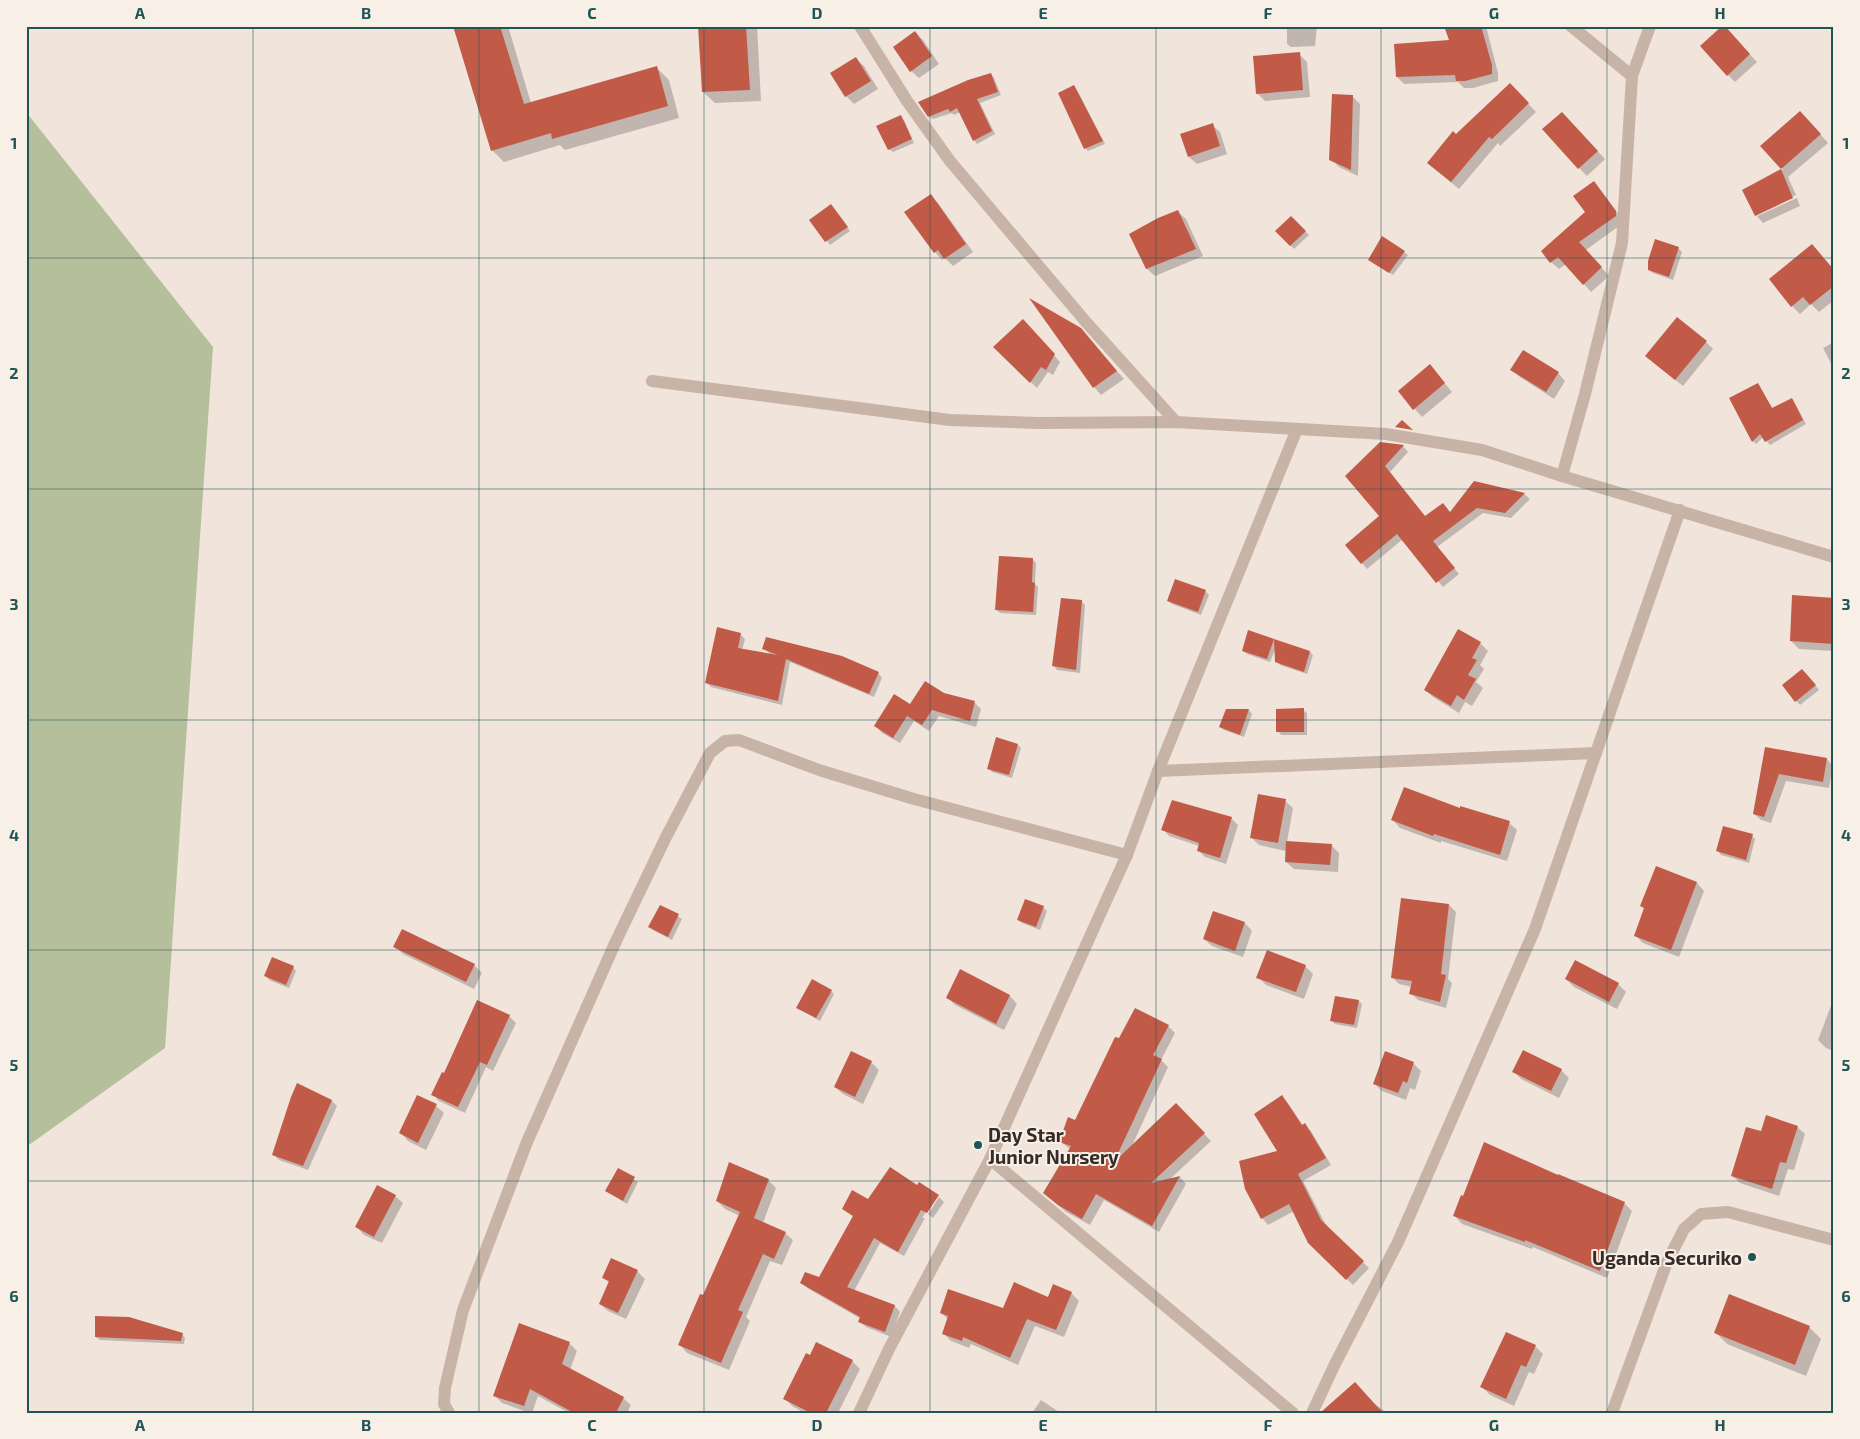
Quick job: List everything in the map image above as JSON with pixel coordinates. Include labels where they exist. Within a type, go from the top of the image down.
[{"type":"street","points":[[860,26],[907,101],[950,161],[1086,322],[1176,422]]},
{"type":"street","points":[[1571,26],[1632,76]]},
{"type":"street","points":[[1562,476],[1588,384],[1622,243],[1632,76],[1650,26]]},
{"type":"street","points":[[652,381],[950,420],[1039,423],[1176,422],[1386,434],[1482,450],[1562,476],[1834,557]]},
{"type":"street","points":[[859,1413],[893,1340],[990,1159],[1127,855],[1158,771],[1297,429]]},
{"type":"street","points":[[1312,1413],[1398,1242],[1535,929],[1680,510]]},
{"type":"street","points":[[448,1413],[444,1404],[445,1388],[463,1310],[527,1142],[616,941],[665,839],[710,753],[725,741],[739,740],[819,770],[914,799],[1127,855]]},
{"type":"street","points":[[1158,771],[1596,753]]},
{"type":"street","points":[[990,1159],[1293,1413]]},
{"type":"street","points":[[1612,1413],[1668,1262],[1684,1229],[1701,1214],[1728,1212],[1834,1240]]},
{"type":"green space","points":[[26,112],[213,347],[165,1048],[26,1147]]},
{"type":"building","points":[[453,26],[500,26],[524,104],[657,66],[668,106],[552,139],[551,133],[491,151]]},
{"type":"building","points":[[698,26],[746,26],[750,90],[702,92]]},
{"type":"building","points":[[1444,26],[1481,26],[1492,65],[1492,74],[1465,81],[1456,81],[1455,75],[1396,77],[1394,44],[1449,40]]},
{"type":"building","points":[[1722,26],[1725,26],[1750,54],[1727,76],[1700,46]]},
{"type":"building","points":[[915,31],[932,56],[910,72],[893,47]]},
{"type":"building","points":[[1300,52],[1303,90],[1256,94],[1253,56]]},
{"type":"building","points":[[856,57],[871,81],[845,97],[830,73]]},
{"type":"building","points":[[991,73],[998,92],[977,99],[992,131],[973,141],[957,108],[950,112],[948,109],[928,117],[918,102],[968,80]]},
{"type":"building","points":[[1510,83],[1529,103],[1492,139],[1489,137],[1451,182],[1427,163],[1453,131],[1456,134]]},
{"type":"building","points":[[1074,85],[1103,141],[1084,149],[1058,93]]},
{"type":"building","points":[[1332,94],[1353,95],[1351,170],[1329,160]]},
{"type":"building","points":[[1800,111],[1821,134],[1781,169],[1760,146]]},
{"type":"building","points":[[1562,112],[1598,151],[1578,169],[1542,129]]},
{"type":"building","points":[[901,115],[912,139],[888,150],[876,126]]},
{"type":"building","points":[[1213,123],[1220,146],[1188,157],[1180,134]]},
{"type":"building","points":[[1781,169],[1793,198],[1755,216],[1742,190]]},
{"type":"building","points":[[1594,181],[1616,211],[1616,216],[1579,242],[1602,267],[1583,285],[1558,257],[1550,263],[1541,251],[1585,212],[1573,196]]},
{"type":"building","points":[[931,194],[966,244],[944,259],[938,250],[934,253],[904,212]]},
{"type":"building","points":[[831,204],[848,227],[825,242],[809,220]]},
{"type":"building","points":[[1178,210],[1196,249],[1146,269],[1129,234],[1158,218]]},
{"type":"building","points":[[1291,216],[1306,231],[1290,246],[1275,231]]},
{"type":"building","points":[[1382,236],[1405,251],[1389,273],[1368,260]]},
{"type":"building","points":[[1655,239],[1679,247],[1669,277],[1648,270],[1648,261]]},
{"type":"building","points":[[1812,244],[1834,270],[1834,286],[1810,305],[1803,297],[1791,307],[1769,279]]},
{"type":"building","points":[[1029,298],[1081,328],[1117,371],[1093,388]]},
{"type":"building","points":[[1677,317],[1707,341],[1675,380],[1645,356]]},
{"type":"building","points":[[1023,319],[1055,354],[1046,370],[1041,367],[1030,383],[993,347]]},
{"type":"building","points":[[1523,350],[1559,372],[1546,392],[1510,370]]},
{"type":"building","points":[[1430,364],[1445,383],[1413,410],[1398,391]]},
{"type":"building","points":[[1758,383],[1772,408],[1792,398],[1803,420],[1765,442],[1760,434],[1752,442],[1729,398]]},
{"type":"building","points":[[1402,420],[1413,430],[1395,427]]},
{"type":"building","points":[[1380,442],[1404,445],[1385,466],[1425,516],[1443,503],[1450,512],[1474,481],[1525,493],[1505,513],[1477,508],[1433,541],[1455,568],[1436,583],[1397,534],[1361,564],[1345,545],[1379,516],[1345,476]]},
{"type":"building","points":[[999,556],[1033,558],[1032,582],[1035,583],[1033,612],[995,610]]},
{"type":"building","points":[[1175,579],[1206,590],[1198,612],[1167,601]]},
{"type":"building","points":[[1792,595],[1834,598],[1834,644],[1790,641]]},
{"type":"building","points":[[1061,598],[1082,600],[1076,670],[1052,666]]},
{"type":"building","points":[[717,627],[741,633],[738,648],[778,655],[762,649],[766,637],[842,656],[879,672],[869,694],[786,659],[778,701],[705,683]]},
{"type":"building","points":[[1458,629],[1481,642],[1472,658],[1477,660],[1468,675],[1476,679],[1464,700],[1457,695],[1451,706],[1424,690]]},
{"type":"building","points":[[1248,630],[1274,639],[1267,659],[1242,651]]},
{"type":"building","points":[[1274,639],[1310,651],[1304,672],[1275,662]]},
{"type":"building","points":[[1802,669],[1816,685],[1795,702],[1782,685]]},
{"type":"building","points":[[925,681],[944,693],[975,701],[970,721],[932,710],[922,725],[907,716],[893,738],[874,726],[894,694],[910,704]]},
{"type":"building","points":[[1304,708],[1304,732],[1276,732],[1276,709]]},
{"type":"building","points":[[1226,709],[1249,709],[1240,735],[1219,727]]},
{"type":"building","points":[[996,737],[1018,744],[1009,775],[987,769]]},
{"type":"building","points":[[1765,747],[1827,758],[1823,782],[1779,774],[1764,817],[1753,814]]},
{"type":"building","points":[[1404,787],[1460,808],[1460,806],[1510,821],[1500,855],[1434,834],[1433,836],[1391,820]]},
{"type":"building","points":[[1258,794],[1286,799],[1278,843],[1250,838]]},
{"type":"building","points":[[1172,800],[1232,817],[1220,858],[1197,851],[1199,843],[1161,830]]},
{"type":"building","points":[[1723,826],[1753,834],[1746,860],[1716,851]]},
{"type":"building","points":[[1286,841],[1332,844],[1330,865],[1285,862]]},
{"type":"building","points":[[1656,866],[1697,882],[1671,950],[1634,936],[1644,908],[1640,906]]},
{"type":"building","points":[[1401,898],[1449,904],[1441,974],[1446,975],[1440,1002],[1409,994],[1412,981],[1391,978]]},
{"type":"building","points":[[1025,899],[1044,906],[1036,927],[1017,920]]},
{"type":"building","points":[[660,905],[679,914],[668,937],[648,927]]},
{"type":"building","points":[[1213,911],[1245,922],[1235,951],[1203,939]]},
{"type":"building","points":[[402,929],[475,964],[466,982],[393,947]]},
{"type":"building","points":[[1267,950],[1306,965],[1296,992],[1256,978]]},
{"type":"building","points":[[272,957],[294,966],[286,985],[264,976]]},
{"type":"building","points":[[1575,960],[1619,983],[1609,1002],[1565,979]]},
{"type":"building","points":[[960,969],[1010,995],[996,1024],[946,998]]},
{"type":"building","points":[[812,979],[832,990],[816,1018],[796,1008]]},
{"type":"building","points":[[1335,996],[1359,1000],[1354,1025],[1330,1021]]},
{"type":"building","points":[[477,1000],[510,1015],[487,1065],[480,1062],[458,1107],[431,1095],[442,1072],[444,1073]]},
{"type":"building","points":[[1135,1008],[1169,1025],[1153,1055],[1162,1059],[1114,1162],[1176,1103],[1205,1133],[1151,1183],[1180,1176],[1152,1226],[1096,1194],[1082,1219],[1058,1205],[1043,1193],[1071,1146],[1059,1142],[1068,1117],[1075,1120],[1115,1037],[1119,1038]]},
{"type":"building","points":[[1523,1050],[1562,1069],[1551,1091],[1512,1072]]},
{"type":"building","points":[[851,1051],[872,1061],[855,1097],[834,1087]]},
{"type":"building","points":[[1385,1051],[1414,1062],[1407,1083],[1403,1081],[1398,1093],[1373,1084]]},
{"type":"building","points":[[297,1083],[332,1100],[303,1166],[272,1155]]},
{"type":"building","points":[[417,1095],[437,1104],[418,1143],[399,1133]]},
{"type":"building","points":[[1282,1095],[1302,1125],[1305,1123],[1326,1158],[1298,1174],[1321,1220],[1364,1261],[1346,1280],[1308,1243],[1289,1204],[1261,1219],[1245,1189],[1239,1161],[1277,1151],[1254,1114]]},
{"type":"building","points":[[1766,1115],[1798,1126],[1786,1163],[1780,1162],[1772,1189],[1731,1176],[1746,1127],[1761,1131]]},
{"type":"building","points":[[1484,1142],[1625,1202],[1600,1271],[1525,1240],[1525,1242],[1453,1216]]},
{"type":"building","points":[[729,1162],[769,1179],[754,1218],[786,1232],[774,1259],[763,1254],[738,1310],[743,1312],[721,1363],[678,1345],[700,1294],[703,1295],[740,1212],[716,1201]]},
{"type":"building","points":[[890,1167],[917,1185],[919,1182],[939,1195],[927,1213],[921,1210],[898,1252],[874,1238],[847,1287],[895,1305],[885,1332],[858,1322],[860,1317],[800,1283],[805,1272],[819,1277],[853,1216],[842,1209],[852,1190],[868,1199]]},
{"type":"building","points":[[618,1168],[635,1177],[623,1201],[605,1191]]},
{"type":"building","points":[[377,1185],[396,1195],[374,1237],[355,1227]]},
{"type":"building","points":[[611,1258],[638,1270],[618,1313],[599,1304],[609,1281],[602,1278]]},
{"type":"building","points":[[1014,1282],[1048,1297],[1053,1284],[1072,1292],[1056,1330],[1027,1319],[1010,1358],[963,1337],[962,1341],[942,1334],[948,1316],[940,1313],[948,1289],[1003,1308]]},
{"type":"building","points":[[1729,1294],[1810,1326],[1795,1365],[1714,1333]]},
{"type":"building","points":[[95,1316],[129,1317],[183,1333],[181,1341],[95,1337]]},
{"type":"building","points":[[519,1323],[570,1342],[562,1364],[624,1397],[616,1413],[574,1413],[530,1389],[524,1406],[493,1396]]},
{"type":"building","points":[[1506,1332],[1536,1345],[1526,1367],[1521,1365],[1506,1399],[1480,1387]]},
{"type":"building","points":[[816,1342],[853,1360],[826,1413],[811,1413],[783,1399],[806,1353],[810,1355]]},
{"type":"building","points":[[1355,1382],[1383,1413],[1321,1413],[1321,1412]]},
{"type":"place","name":"Day Star Junior Nursery","points":[[978,1145]]},
{"type":"place","name":"Uganda Securiko","points":[[1752,1257]]}]
